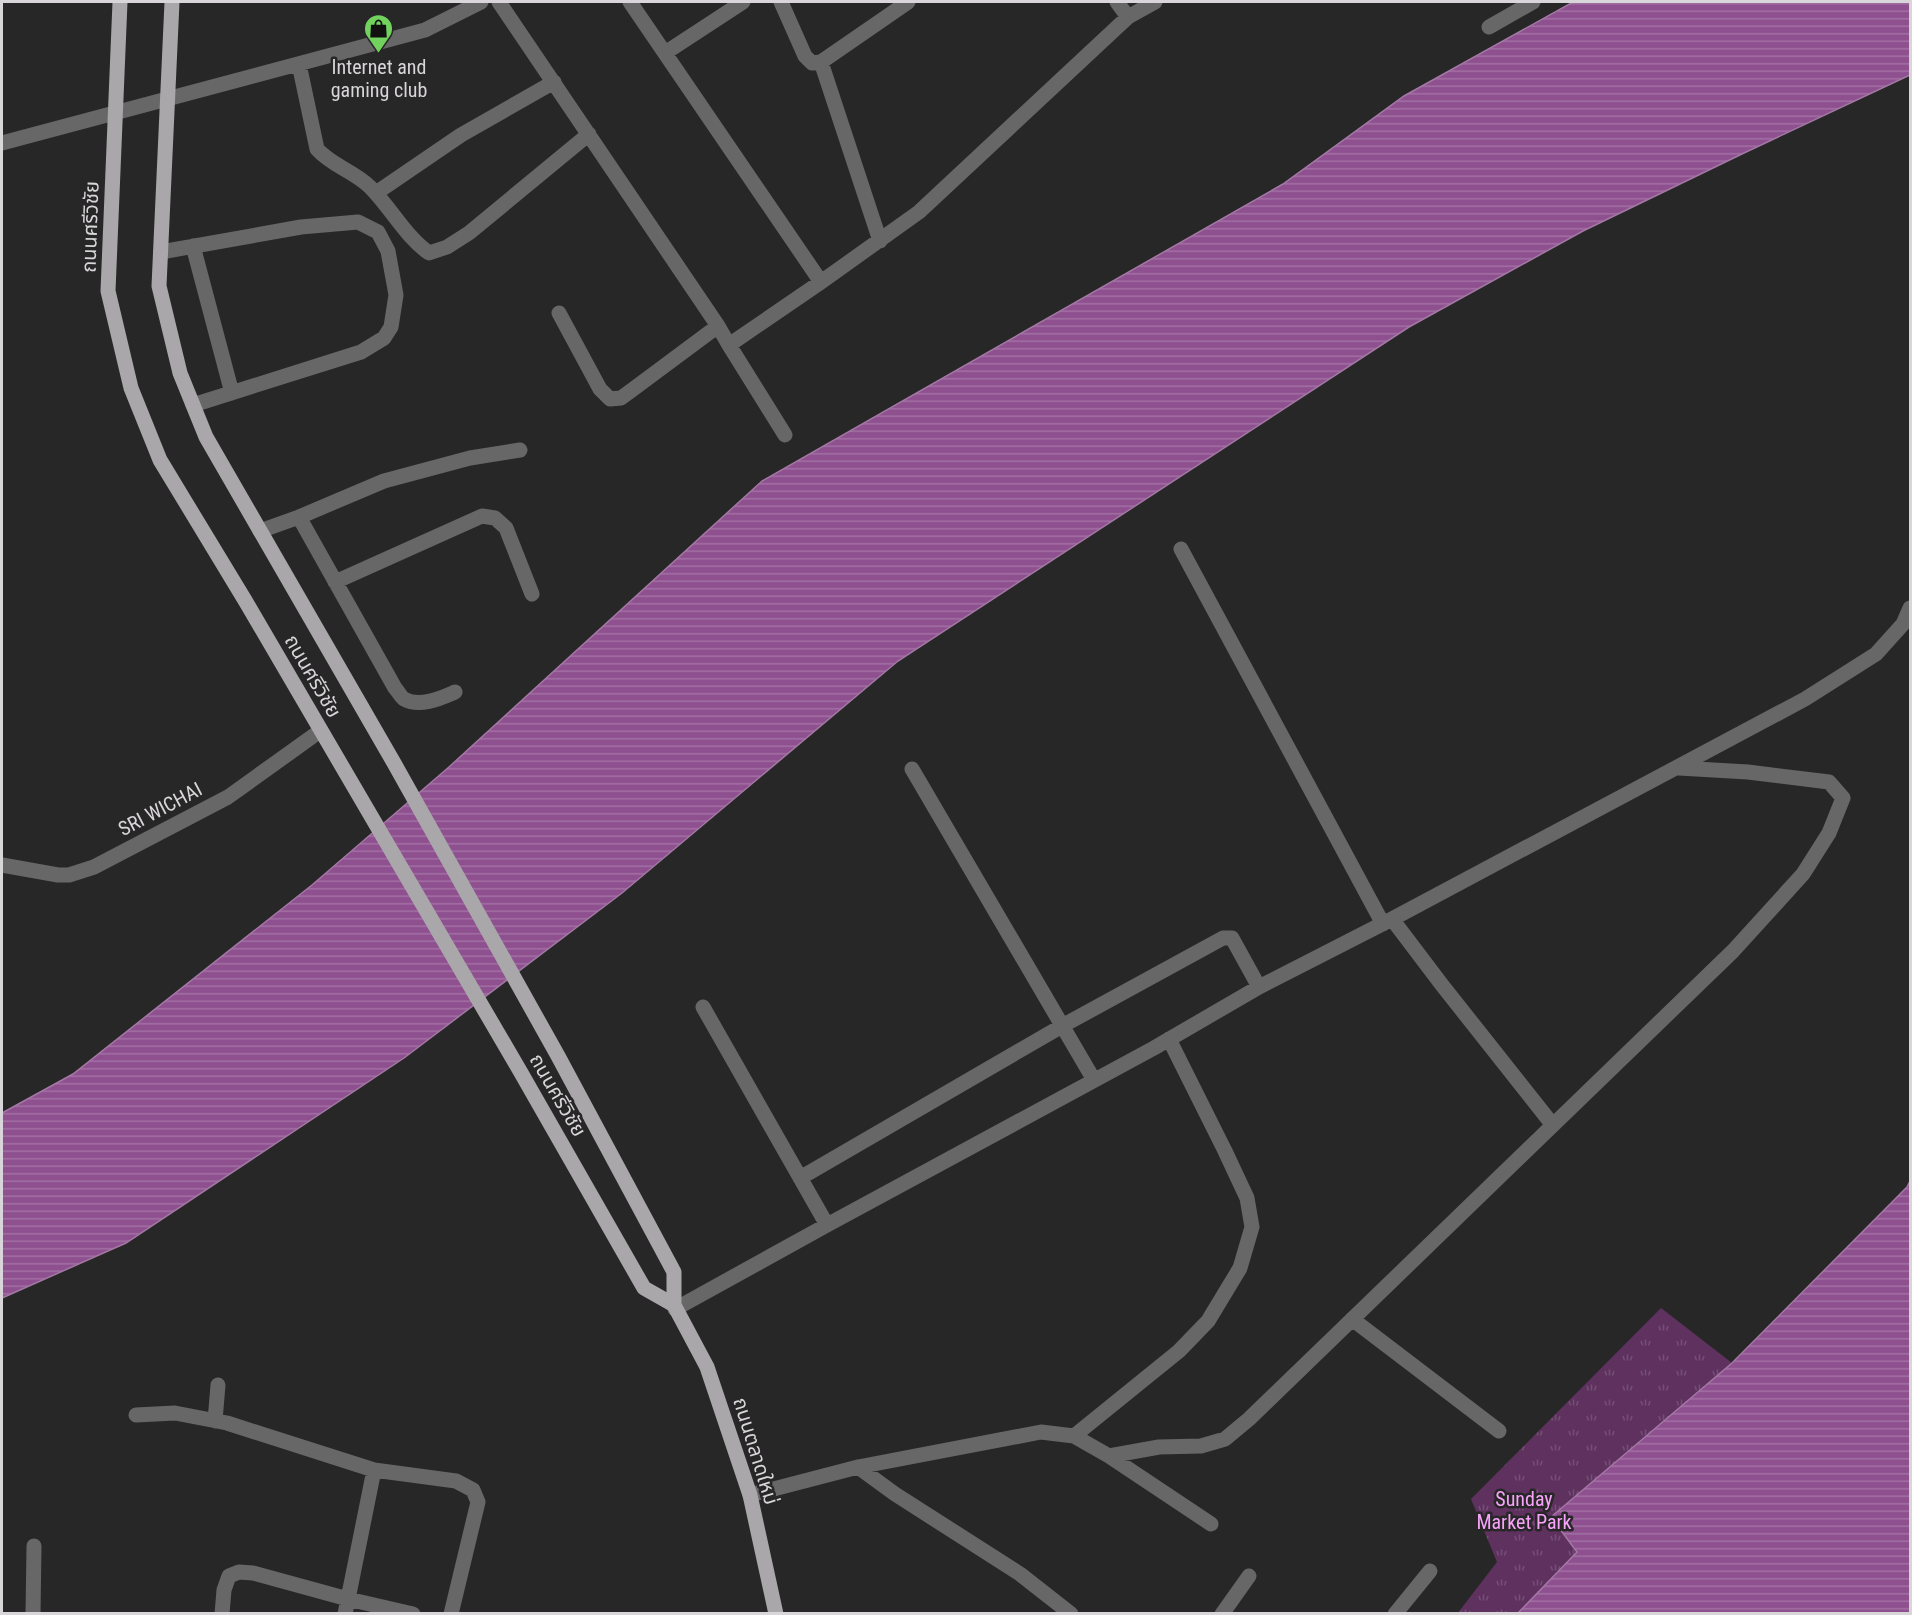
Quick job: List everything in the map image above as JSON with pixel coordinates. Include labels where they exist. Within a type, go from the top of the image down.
[{"type":"main road","name":"ถนนศรีวิชัย","points":[[120,2],[108,291],[131,388],[159,460],[246,602],[644,1288],[674,1307]]},
{"type":"main road","name":"ถนนศรีวิชัย","points":[[172,2],[159,286],[180,372],[206,437],[394,763],[558,1056],[674,1272],[674,1307]]},
{"type":"main road","name":"ถนนตลาดใหม่","points":[[674,1307],[708,1368],[750,1495],[776,1614]]},
{"type":"street","points":[[500,2],[718,326],[785,435]]},
{"type":"street","points":[[630,2],[821,282]]},
{"type":"street","points":[[665,53],[743,2]]},
{"type":"street","points":[[787,4],[805,56],[812,63],[821,62],[908,2]]},
{"type":"street","points":[[1117,2],[1128,17]]},
{"type":"street","points":[[729,345],[919,212],[1128,17],[1155,2]]},
{"type":"street","points":[[1489,27],[1533,2]]},
{"type":"street","points":[[2,143],[425,30],[470,4]]},
{"type":"street","points":[[821,62],[880,241]]},
{"type":"street","points":[[299,64],[317,149],[339,168],[356,176],[376,194],[416,244],[429,253],[447,248],[469,233],[589,134]]},
{"type":"street","points":[[376,194],[461,135],[554,82]]},
{"type":"street","points":[[161,252],[301,227],[358,222],[378,232],[388,251],[396,295],[391,327],[384,338],[361,352],[193,405]]},
{"type":"street","points":[[193,246],[232,393]]},
{"type":"street","points":[[559,313],[600,389],[610,399],[621,398],[718,326]]},
{"type":"street","points":[[260,531],[384,481],[470,458],[520,450]]},
{"type":"street","points":[[335,582],[482,516],[495,518],[506,528],[532,594]]},
{"type":"street","points":[[299,517],[395,688],[404,699],[417,702],[434,701],[455,692]]},
{"type":"street","points":[[1181,549],[1387,922],[1552,1124]]},
{"type":"street","points":[[674,1307],[1168,1040],[1260,987],[1387,922],[1805,699],[1876,654],[1903,624],[1911,608]]},
{"type":"street","name":"SRI WICHAI","points":[[2,865],[58,875],[69,875],[94,867],[228,797],[320,731]]},
{"type":"street","points":[[1108,1456],[1160,1447],[1201,1446],[1225,1439],[1249,1419],[1733,951],[1803,874],[1828,833],[1843,798],[1829,782],[1748,772],[1677,768]]},
{"type":"street","points":[[912,770],[1094,1080]]},
{"type":"street","points":[[800,1178],[1062,1026],[1223,938],[1232,938],[1260,987]]},
{"type":"street","points":[[703,1007],[827,1225]]},
{"type":"street","points":[[1074,1436],[1179,1351],[1208,1322],[1240,1268],[1252,1227],[1242,1189],[1168,1040]]},
{"type":"street","points":[[1352,1319],[1499,1431]]},
{"type":"street","points":[[215,1421],[218,1385]]},
{"type":"street","points":[[136,1415],[175,1413],[227,1423],[374,1470],[456,1481],[473,1490],[478,1502],[450,1614]]},
{"type":"street","points":[[750,1495],[858,1467],[1041,1432],[1074,1436],[1211,1524]]},
{"type":"street","points":[[858,1467],[895,1494],[1020,1574],[1071,1614]]},
{"type":"street","points":[[346,1606],[374,1470]]},
{"type":"street","points":[[33,1614],[34,1546]]},
{"type":"street","points":[[1395,1614],[1430,1571]]},
{"type":"street","points":[[222,1614],[224,1590],[229,1576],[239,1572],[253,1574],[346,1606],[413,1614]]},
{"type":"street","points":[[1221,1614],[1249,1576]]},
{"type":"green space","name":"Sunday Market Park","points":[[1661,1308],[1732,1363],[1598,1553],[1545,1613],[1457,1614],[1497,1562],[1471,1499]]},
{"type":"shaded area","points":[[1573,2],[1910,2],[1910,75],[1583,231],[1409,327],[898,661],[622,893],[404,1058],[126,1243],[2,1298],[2,1113],[73,1074],[312,885],[449,767],[762,481],[1283,184],[1404,96]]},
{"type":"shaded area","points":[[1910,1181],[1910,1613],[1518,1613],[1577,1552],[1551,1517],[1732,1363],[1907,1187]]},
{"type":"place","name":"Internet and gaming club","points":[[379,54]]}]
